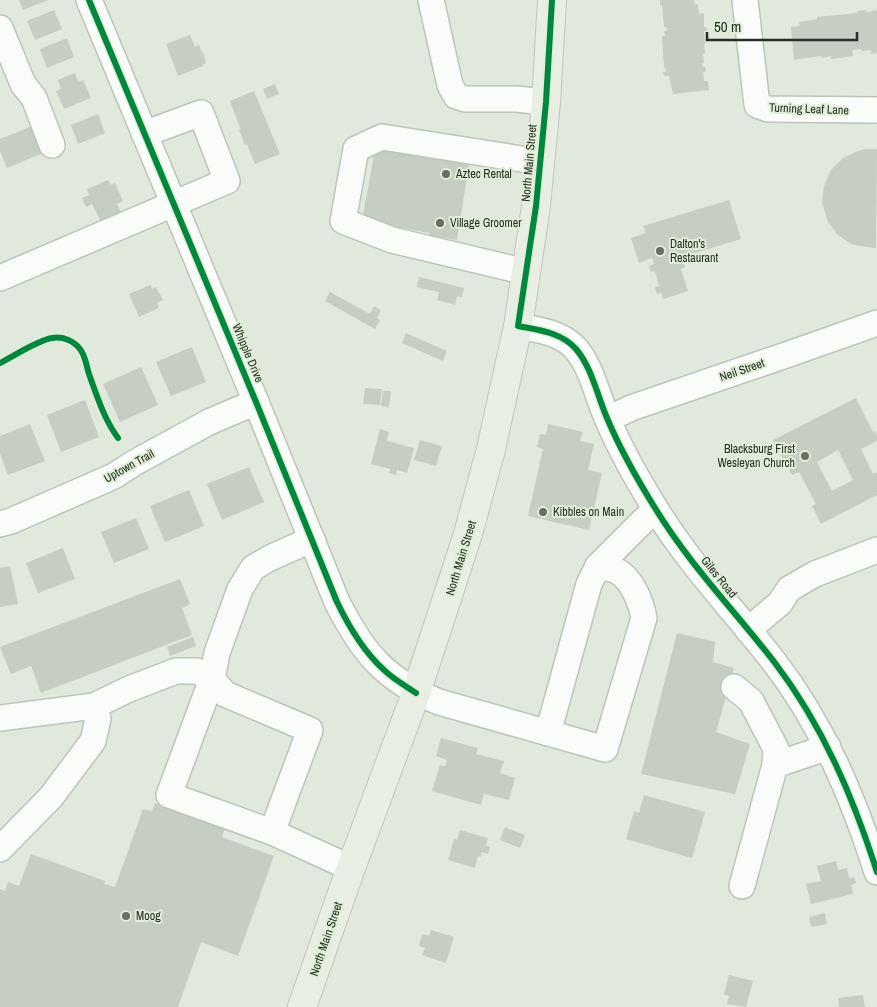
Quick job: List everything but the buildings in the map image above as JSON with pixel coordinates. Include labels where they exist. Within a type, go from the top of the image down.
[{"type":"main road","name":"North Main Street","points":[[302,1007],[416,693],[456,576],[479,499],[518,326],[536,206],[546,102],[552,0]]},
{"type":"street","name":"Whipple Drive","points":[[89,0],[256,402],[336,602],[352,632],[383,670],[416,693],[440,702],[604,749],[644,618],[641,604],[629,583],[617,571],[598,566]]},
{"type":"street","points":[[431,0],[450,85],[456,96],[465,100],[516,99],[546,102]]},
{"type":"street","name":"Turning Leaf Lane","points":[[745,0],[758,105],[768,109],[877,110]]},
{"type":"street","points":[[0,28],[23,84],[34,98],[52,145]]},
{"type":"street","points":[[0,278],[227,181],[202,113],[144,134]]},
{"type":"street","points":[[526,272],[392,240],[343,221],[356,149],[382,138],[540,162]]},
{"type":"street","name":"Neil Street","points":[[608,419],[631,408],[877,322]]},
{"type":"street","name":"Giles Road","points":[[518,326],[550,333],[570,343],[577,350],[585,364],[608,419],[641,485],[656,510],[676,539],[795,692],[828,747],[856,811],[877,872]]},
{"type":"street","name":"Uptown Trail","points":[[0,524],[114,476],[134,463],[210,422],[256,402]]},
{"type":"street","points":[[548,733],[589,584],[598,566],[656,510]]},
{"type":"street","points":[[313,541],[270,558],[253,568],[240,589],[217,653],[212,679],[169,795],[272,832],[352,868]]},
{"type":"street","points":[[748,630],[780,603],[789,589],[815,574],[877,550]]},
{"type":"street","points":[[0,718],[94,706],[129,689],[176,671],[197,671],[212,679],[225,694],[310,730],[272,832]]},
{"type":"street","points":[[734,687],[751,701],[776,749],[775,765],[742,886]]},
{"type":"street","points":[[0,849],[51,797],[93,741],[98,718],[94,706]]},
{"type":"street","points":[[775,765],[828,747]]},
{"type":"cycle path","points":[[89,0],[337,602],[369,655],[395,679],[416,693]]},
{"type":"cycle path","points":[[552,0],[546,102],[536,206],[518,326],[556,335],[570,343],[582,356],[617,441],[668,529],[697,568],[775,663],[808,712],[847,790],[877,872]]},
{"type":"cycle path","points":[[0,363],[46,339],[64,338],[71,341],[78,346],[84,355],[101,407],[118,438]]},
{"type":"place","name":"Aztec Rental","points":[[446,174]]},
{"type":"place","name":"Village Groomer","points":[[440,223]]},
{"type":"place","name":"Dalton's Restaurant","points":[[660,251]]},
{"type":"place","name":"Blacksburg First Wesleyan Church","points":[[805,456]]},
{"type":"place","name":"Kibbles on Main","points":[[543,512]]},
{"type":"place","name":"Moog","points":[[126,916]]}]
